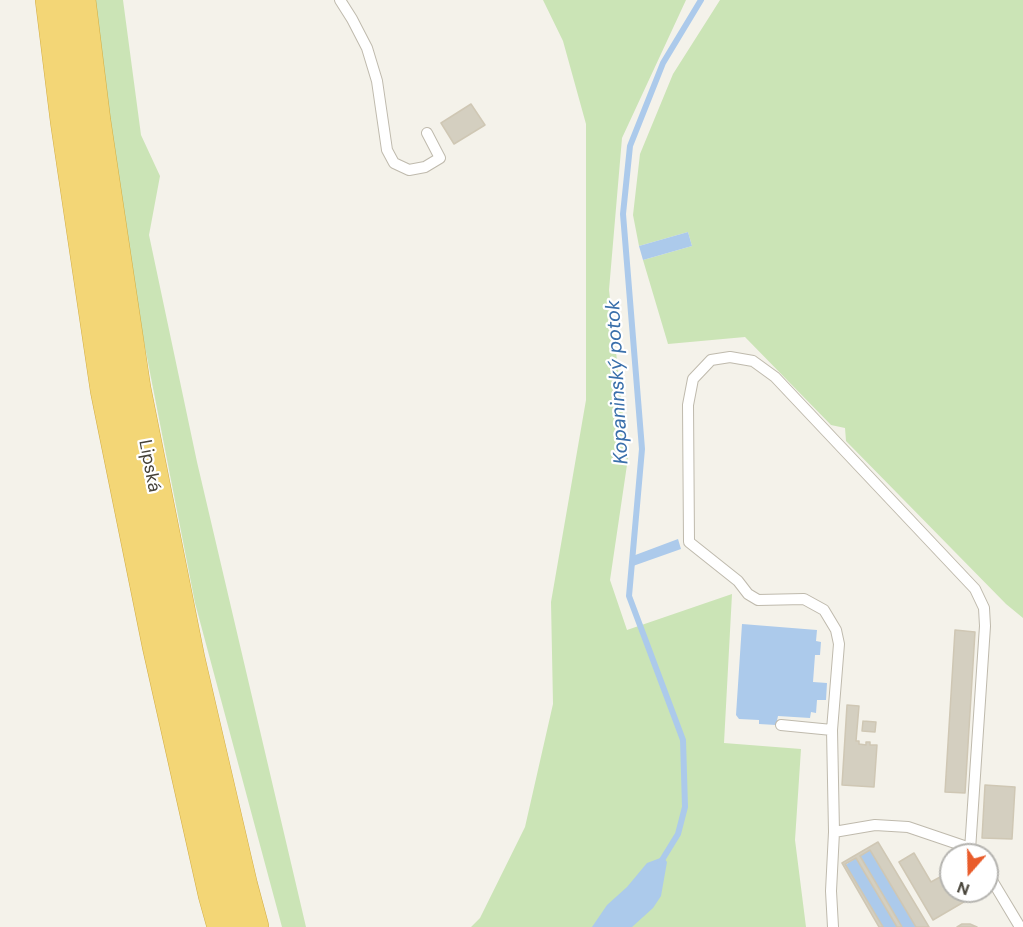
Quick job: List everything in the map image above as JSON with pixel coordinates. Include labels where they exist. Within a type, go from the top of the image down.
[{"type":"highway","name":"Lipská","points":[[52,0],[67,121],[107,390],[159,646],[224,927]]},
{"type":"highway","name":"Lipská","points":[[79,0],[94,121],[134,388],[188,658],[252,927]]},
{"type":"lane","points":[[340,0],[367,48],[377,81],[387,150],[394,163],[409,170],[425,167],[440,158],[427,133]]},
{"type":"lane","points":[[833,927],[831,891],[834,832],[832,730],[839,644],[836,630],[824,610],[804,599],[758,600],[748,594],[738,581],[689,542],[688,405],[693,380],[711,360],[730,357],[753,361],[775,377],[975,590],[984,608],[985,626],[973,843]]},
{"type":"lane","points":[[781,725],[832,730]]},
{"type":"lane","points":[[834,832],[875,825],[908,827],[955,843]]},
{"type":"lane","points":[[999,892],[1020,927]]},
{"type":"green space","points":[[95,0],[123,0],[141,135],[160,176],[149,235],[197,462],[306,927],[282,927],[195,603],[127,255]]},
{"type":"green space","points":[[543,0],[686,0],[622,138],[609,290],[628,458],[610,580],[627,630],[732,594],[724,743],[801,749],[795,840],[806,927],[471,927],[480,918],[525,827],[553,704],[551,602],[586,400],[586,124],[563,41]]},
{"type":"green space","points":[[720,0],[1023,0],[1023,618],[1006,604],[846,441],[845,428],[831,425],[745,337],[668,344],[643,260],[692,246],[688,232],[639,246],[633,215],[640,154],[673,74]]},
{"type":"water","points":[[688,232],[692,246],[643,260],[639,246]]},
{"type":"water","points":[[678,539],[681,549],[633,566],[630,557]]},
{"type":"water","points":[[742,624],[817,630],[816,641],[821,642],[820,655],[815,655],[813,682],[827,683],[826,700],[817,700],[816,713],[811,712],[810,718],[778,716],[776,725],[759,724],[759,720],[739,719],[736,715]]},
{"type":"water","points":[[870,850],[916,927],[902,927],[860,856]]},
{"type":"water","points":[[663,857],[667,862],[661,896],[653,908],[632,927],[592,927],[607,905],[627,887],[647,863]]},
{"type":"water","points":[[856,858],[897,927],[883,927],[845,865]]},
{"type":"building","points":[[471,104],[485,125],[454,144],[441,123]]},
{"type":"building","points":[[955,630],[975,632],[965,793],[945,792]]},
{"type":"building","points":[[847,705],[859,706],[856,741],[859,741],[859,744],[866,745],[866,742],[870,742],[870,745],[877,745],[874,787],[842,785]]},
{"type":"building","points":[[863,721],[876,722],[875,732],[862,731]]},
{"type":"building","points":[[985,785],[1015,787],[1012,839],[982,838]]},
{"type":"building","points":[[878,842],[929,927],[916,927],[870,850],[860,856],[902,927],[897,927],[856,858],[845,864],[883,927],[879,927],[842,863]]},
{"type":"building","points":[[914,853],[931,882],[939,878],[939,903],[962,903],[933,920],[899,862]]},
{"type":"building","points":[[970,924],[977,927],[957,927]]},
{"type":"waterway","name":"Kopaninský potok","points":[[659,865],[678,834],[685,807],[683,740],[629,596],[642,449],[623,214],[630,146],[663,63],[701,0]]}]
